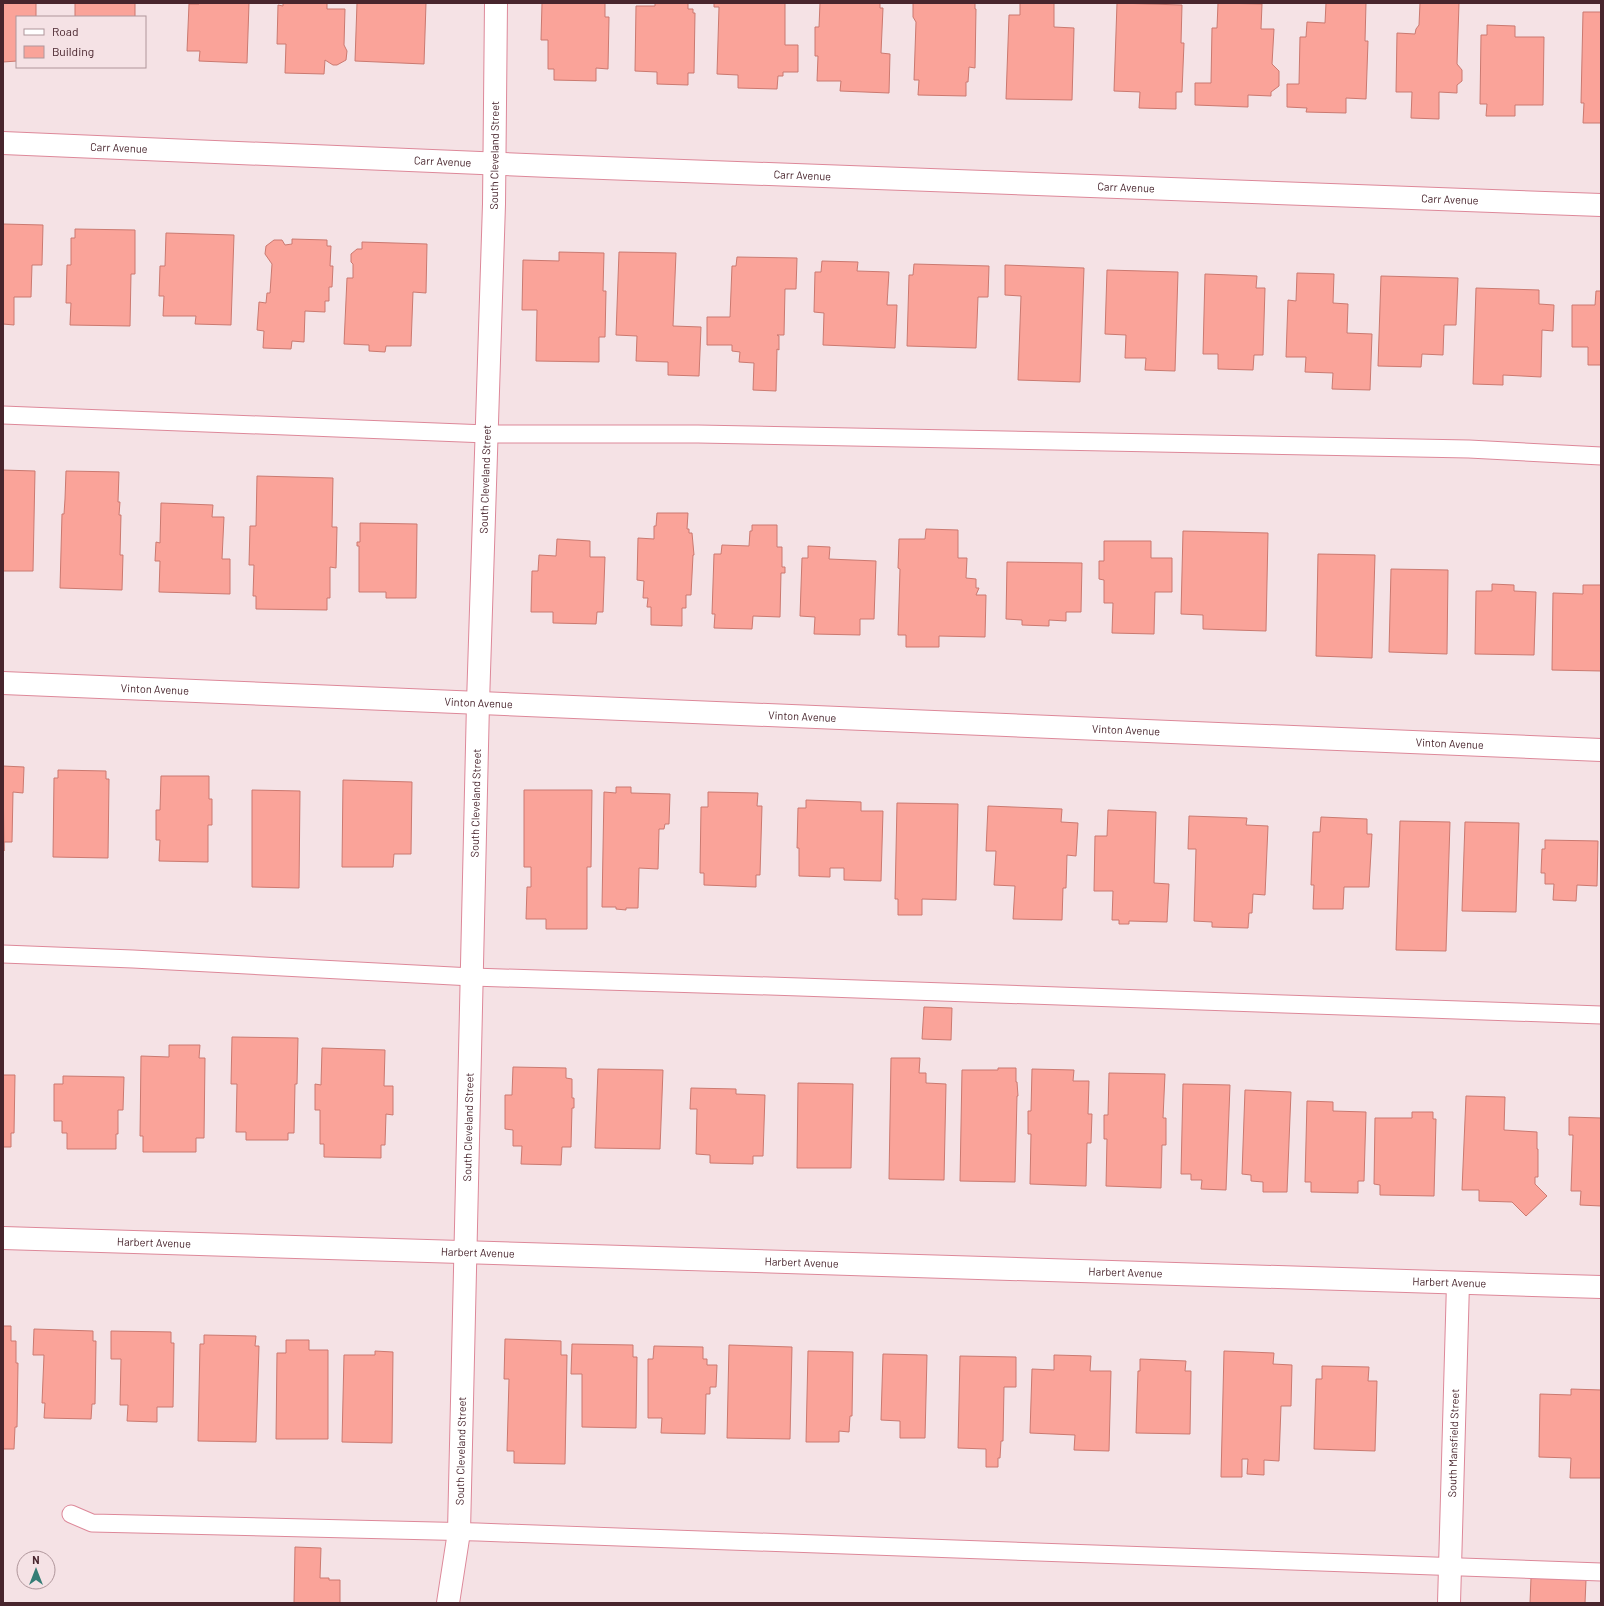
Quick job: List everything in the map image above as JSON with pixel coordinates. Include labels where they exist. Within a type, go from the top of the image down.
[{"type":"street","name":"South Cleveland Street","points":[[448,1603],[459,1532],[478,703],[495,164],[496,3]]},
{"type":"street","name":"Carr Avenue","points":[[3,143],[495,164],[1601,205]]},
{"type":"street","name":"Vinton Avenue","points":[[3,683],[1601,750]]},
{"type":"street","name":"Harbert Avenue","points":[[3,1238],[1458,1284],[1601,1287]]},
{"type":"street","name":"South Mansfield Street","points":[[1449,1603],[1458,1284]]},
{"type":"lane","points":[[3,415],[487,434],[698,434],[1454,449],[1601,456]]},
{"type":"lane","points":[[3,954],[133,959],[472,977],[800,986],[1601,1015]]},
{"type":"lane","points":[[71,1514],[92,1523],[459,1532],[1601,1572]]},
{"type":"building","points":[[3,3],[36,3],[36,16],[16,16],[16,61],[3,62]]},
{"type":"building","points":[[75,3],[135,3],[135,16],[75,16]]},
{"type":"building","points":[[249,3],[247,63],[199,61],[200,51],[187,51],[189,4]]},
{"type":"building","points":[[283,3],[327,3],[327,9],[345,9],[344,45],[347,51],[346,60],[337,65],[333,65],[325,60],[324,74],[285,73],[286,44],[277,44],[278,5],[283,6]]},
{"type":"building","points":[[357,3],[426,3],[424,64],[355,61]]},
{"type":"building","points":[[542,3],[605,3],[605,17],[609,17],[608,69],[596,68],[596,81],[554,80],[554,69],[548,69],[548,40],[541,40]]},
{"type":"building","points":[[655,3],[688,3],[688,9],[693,9],[693,13],[695,13],[694,73],[688,73],[688,85],[657,84],[657,72],[635,71],[636,6],[655,6]]},
{"type":"building","points":[[714,3],[785,3],[785,45],[798,45],[798,72],[783,72],[783,76],[778,76],[777,89],[738,88],[738,75],[717,74],[719,7],[714,7]]},
{"type":"building","points":[[820,3],[880,3],[880,8],[883,8],[881,53],[890,54],[889,93],[840,91],[841,81],[817,81],[818,56],[815,56],[815,27],[819,27]]},
{"type":"building","points":[[913,3],[975,3],[975,68],[969,67],[968,82],[966,82],[966,96],[918,95],[919,80],[914,80],[916,22],[913,17]]},
{"type":"building","points":[[1020,3],[1054,3],[1054,27],[1074,28],[1072,100],[1006,99],[1009,15],[1020,15]]},
{"type":"building","points":[[1117,3],[1182,5],[1181,43],[1184,43],[1182,92],[1176,92],[1176,109],[1139,108],[1140,92],[1114,91]]},
{"type":"building","points":[[1218,3],[1262,4],[1261,29],[1274,29],[1272,64],[1279,71],[1279,86],[1271,92],[1271,96],[1248,95],[1248,107],[1195,105],[1195,83],[1211,83],[1212,28],[1217,28]]},
{"type":"building","points":[[1326,3],[1366,3],[1365,41],[1368,41],[1366,99],[1346,98],[1346,113],[1306,112],[1307,108],[1287,107],[1287,84],[1299,84],[1300,37],[1306,37],[1307,22],[1325,23]]},
{"type":"building","points":[[1420,3],[1459,3],[1457,64],[1462,70],[1462,81],[1457,85],[1457,93],[1439,92],[1439,119],[1411,118],[1412,92],[1396,92],[1397,33],[1415,34],[1419,25]]},
{"type":"building","points":[[1583,12],[1601,12],[1601,123],[1583,123],[1584,103],[1581,103]]},
{"type":"building","points":[[1487,25],[1515,26],[1515,37],[1544,37],[1543,105],[1515,105],[1515,116],[1486,116],[1487,104],[1480,104],[1481,35],[1487,35]]},
{"type":"building","points":[[3,224],[43,225],[42,265],[32,265],[31,297],[14,297],[14,325],[3,324]]},
{"type":"building","points":[[75,229],[135,230],[135,274],[131,274],[130,326],[70,325],[71,303],[66,303],[67,265],[71,265],[71,238],[75,238]]},
{"type":"building","points":[[166,233],[234,235],[231,325],[195,324],[196,316],[163,316],[164,296],[159,296],[160,266],[165,266]]},
{"type":"building","points":[[292,239],[327,240],[327,246],[331,246],[330,266],[333,266],[332,287],[329,287],[329,301],[325,301],[325,312],[305,311],[304,342],[292,341],[291,349],[263,348],[264,331],[257,330],[259,302],[266,303],[267,293],[270,293],[272,264],[265,254],[266,246],[274,240],[282,240],[285,245],[292,244]]},
{"type":"building","points":[[362,242],[427,244],[426,293],[413,292],[411,346],[386,346],[385,352],[369,351],[369,345],[344,344],[347,278],[353,278],[351,254],[357,249],[362,249]]},
{"type":"building","points":[[559,252],[604,253],[603,291],[606,291],[605,337],[599,337],[599,362],[536,361],[537,310],[522,310],[523,260],[559,261]]},
{"type":"building","points":[[619,252],[676,253],[673,326],[701,327],[699,376],[668,375],[668,362],[636,361],[637,336],[616,335]]},
{"type":"building","points":[[737,257],[797,258],[796,289],[785,289],[784,335],[777,335],[779,336],[779,350],[777,349],[776,391],[753,390],[754,363],[739,362],[740,352],[732,351],[732,345],[707,345],[707,317],[730,317],[732,266],[736,266]]},
{"type":"building","points":[[822,261],[858,262],[857,271],[889,272],[887,305],[897,305],[895,348],[823,345],[824,313],[814,312],[815,272],[821,272]]},
{"type":"building","points":[[914,264],[989,266],[988,297],[978,297],[976,348],[907,346],[909,275],[913,275]]},
{"type":"building","points":[[1005,265],[1084,268],[1080,382],[1018,380],[1021,296],[1005,295]]},
{"type":"building","points":[[1107,270],[1178,272],[1175,371],[1145,370],[1146,358],[1125,358],[1126,335],[1105,334]]},
{"type":"building","points":[[1297,273],[1334,274],[1333,303],[1348,304],[1347,333],[1372,334],[1370,390],[1332,389],[1333,373],[1305,372],[1306,357],[1286,357],[1288,300],[1296,301]]},
{"type":"building","points":[[1205,274],[1257,276],[1256,288],[1265,288],[1263,355],[1254,355],[1253,370],[1218,369],[1218,354],[1203,354]]},
{"type":"building","points":[[1381,276],[1458,278],[1456,325],[1444,325],[1443,355],[1422,354],[1421,367],[1378,366]]},
{"type":"building","points":[[1476,288],[1539,290],[1539,304],[1554,305],[1553,331],[1542,330],[1541,377],[1503,375],[1503,385],[1473,384]]},
{"type":"building","points":[[1596,291],[1601,291],[1601,365],[1588,365],[1588,347],[1572,347],[1572,305],[1595,305]]},
{"type":"building","points":[[3,470],[35,471],[33,571],[3,571]]},
{"type":"building","points":[[66,471],[119,472],[118,502],[120,502],[119,515],[121,515],[120,555],[123,555],[122,590],[60,588],[62,514],[64,514]]},
{"type":"building","points":[[257,476],[333,478],[332,527],[337,527],[336,568],[330,567],[330,598],[327,598],[327,610],[256,609],[256,596],[253,596],[254,565],[249,565],[250,526],[256,526]]},
{"type":"building","points":[[161,503],[213,505],[212,517],[224,517],[222,559],[230,559],[230,594],[159,592],[160,561],[155,561],[156,542],[160,543]]},
{"type":"building","points":[[657,513],[688,513],[687,529],[689,529],[689,533],[692,533],[694,555],[691,595],[686,595],[686,608],[682,608],[682,626],[651,625],[651,607],[647,607],[648,598],[643,598],[644,581],[637,580],[638,538],[654,539],[654,526],[656,526]]},
{"type":"building","points":[[360,523],[417,524],[416,598],[386,598],[386,592],[359,592],[359,546],[357,546],[357,542],[360,542]]},
{"type":"building","points":[[752,525],[777,525],[777,547],[782,547],[782,567],[785,567],[785,573],[781,573],[780,617],[753,616],[752,629],[714,628],[715,614],[712,614],[714,554],[721,554],[722,545],[749,546]]},
{"type":"building","points":[[926,529],[958,530],[958,558],[967,558],[966,578],[976,579],[976,588],[979,588],[976,595],[986,595],[985,637],[939,636],[939,647],[906,647],[906,635],[898,635],[900,569],[898,568],[899,539],[925,539]]},
{"type":"building","points":[[1183,531],[1268,533],[1266,631],[1203,629],[1203,615],[1181,614]]},
{"type":"building","points":[[557,539],[590,541],[590,557],[605,557],[603,612],[597,612],[596,624],[553,623],[553,612],[531,612],[532,571],[538,571],[539,555],[556,556]]},
{"type":"building","points":[[1104,541],[1151,541],[1151,558],[1172,558],[1172,592],[1155,592],[1154,634],[1112,633],[1113,603],[1104,603],[1104,580],[1099,579],[1099,561],[1104,561]]},
{"type":"building","points":[[808,546],[830,547],[829,559],[876,561],[874,619],[860,619],[860,635],[814,634],[815,617],[800,616],[802,558],[808,558]]},
{"type":"building","points":[[1318,554],[1375,555],[1372,658],[1316,656]]},
{"type":"building","points":[[1007,562],[1082,563],[1081,612],[1066,612],[1066,621],[1049,620],[1049,626],[1022,625],[1022,620],[1006,619]]},
{"type":"building","points":[[1391,569],[1448,570],[1447,654],[1389,652]]},
{"type":"building","points":[[1492,584],[1514,585],[1514,591],[1536,592],[1534,655],[1475,654],[1476,591],[1492,591]]},
{"type":"building","points":[[1583,585],[1601,585],[1601,671],[1552,670],[1553,593],[1583,594]]},
{"type":"building","points":[[3,766],[24,767],[23,793],[13,792],[12,842],[4,842],[4,851]]},
{"type":"building","points":[[58,770],[106,771],[106,779],[109,779],[108,858],[53,857],[54,778],[58,778]]},
{"type":"building","points":[[161,776],[209,776],[209,799],[212,799],[212,825],[208,825],[208,862],[159,861],[160,840],[156,840],[156,810],[160,810]]},
{"type":"building","points":[[343,780],[412,782],[411,854],[394,854],[393,867],[342,867]]},
{"type":"building","points":[[616,787],[631,787],[631,793],[670,794],[669,824],[665,824],[664,829],[659,829],[658,869],[639,868],[638,908],[626,908],[626,910],[616,909],[616,907],[602,907],[604,792],[616,793]]},
{"type":"building","points":[[252,790],[300,791],[299,888],[252,887]]},
{"type":"building","points":[[524,790],[592,790],[591,867],[587,867],[587,929],[546,929],[546,919],[526,919],[527,887],[531,887],[531,867],[524,867]]},
{"type":"building","points":[[708,792],[758,793],[757,806],[762,806],[760,875],[756,875],[756,887],[704,885],[704,873],[700,873],[701,807],[708,807]]},
{"type":"building","points":[[806,800],[861,802],[861,811],[883,811],[881,881],[844,880],[844,868],[830,868],[830,877],[799,876],[799,848],[797,848],[798,808],[806,808]]},
{"type":"building","points":[[897,803],[958,804],[956,900],[922,899],[922,915],[898,915],[898,899],[895,899]]},
{"type":"building","points":[[988,806],[1062,809],[1061,822],[1078,823],[1076,856],[1067,855],[1066,888],[1063,888],[1062,920],[1013,919],[1015,886],[994,885],[996,851],[986,851]]},
{"type":"building","points":[[1108,810],[1156,812],[1154,883],[1169,884],[1167,922],[1129,921],[1129,924],[1119,924],[1119,920],[1112,920],[1113,891],[1094,891],[1095,836],[1107,836]]},
{"type":"building","points":[[1189,816],[1247,818],[1246,825],[1268,826],[1265,895],[1253,894],[1252,913],[1249,913],[1248,928],[1212,927],[1212,922],[1194,921],[1196,849],[1188,849]]},
{"type":"building","points":[[1321,817],[1367,819],[1367,834],[1372,834],[1369,887],[1344,887],[1343,909],[1313,909],[1314,885],[1311,885],[1313,832],[1320,832]]},
{"type":"building","points":[[1400,821],[1450,822],[1446,951],[1396,950]]},
{"type":"building","points":[[1465,822],[1519,823],[1516,912],[1462,911]]},
{"type":"building","points":[[1545,840],[1598,841],[1597,886],[1577,885],[1576,901],[1553,900],[1554,884],[1545,884],[1545,873],[1541,873],[1542,849],[1545,849]]},
{"type":"building","points":[[924,1007],[952,1008],[951,1040],[922,1039]]},
{"type":"building","points":[[232,1037],[298,1038],[294,1133],[288,1133],[288,1140],[246,1140],[246,1132],[236,1132],[237,1084],[231,1084]]},
{"type":"building","points":[[169,1045],[200,1045],[199,1058],[205,1058],[204,1138],[196,1138],[196,1152],[143,1152],[143,1136],[140,1136],[141,1056],[169,1057]]},
{"type":"building","points":[[322,1048],[385,1050],[384,1086],[393,1086],[393,1115],[386,1114],[385,1145],[381,1145],[381,1158],[324,1157],[324,1144],[320,1144],[320,1110],[315,1110],[315,1084],[321,1085]]},
{"type":"building","points":[[891,1058],[920,1058],[919,1073],[926,1073],[926,1083],[946,1084],[944,1180],[889,1179]]},
{"type":"building","points":[[513,1067],[566,1068],[566,1078],[572,1079],[572,1098],[574,1098],[574,1108],[572,1108],[571,1147],[562,1147],[561,1165],[521,1164],[522,1146],[513,1146],[513,1130],[505,1129],[505,1095],[512,1095]]},
{"type":"building","points":[[998,1068],[1016,1068],[1018,1096],[1015,1182],[960,1181],[962,1070],[998,1070]]},
{"type":"building","points":[[598,1069],[663,1070],[660,1149],[595,1148]]},
{"type":"building","points":[[1032,1069],[1074,1070],[1073,1081],[1089,1081],[1088,1114],[1092,1114],[1091,1143],[1087,1143],[1086,1186],[1030,1184],[1031,1134],[1028,1134],[1028,1111],[1031,1111]]},
{"type":"building","points":[[1109,1073],[1165,1074],[1163,1118],[1166,1118],[1166,1145],[1162,1145],[1161,1188],[1106,1186],[1107,1139],[1104,1139],[1104,1115],[1108,1115]]},
{"type":"building","points":[[3,1075],[15,1075],[14,1133],[11,1133],[11,1147],[3,1147]]},
{"type":"building","points":[[63,1076],[124,1077],[123,1110],[118,1110],[118,1134],[116,1134],[116,1149],[67,1149],[67,1133],[62,1133],[62,1121],[54,1121],[54,1084],[63,1084]]},
{"type":"building","points":[[798,1083],[853,1084],[851,1168],[797,1168]]},
{"type":"building","points":[[1183,1084],[1230,1085],[1226,1190],[1201,1189],[1202,1180],[1191,1180],[1191,1174],[1181,1174]]},
{"type":"building","points":[[691,1088],[736,1089],[736,1094],[765,1095],[763,1156],[753,1156],[753,1164],[710,1163],[710,1155],[696,1154],[697,1109],[690,1109]]},
{"type":"building","points":[[1245,1090],[1291,1092],[1287,1192],[1263,1192],[1263,1182],[1251,1181],[1251,1175],[1242,1174]]},
{"type":"building","points":[[1466,1096],[1505,1097],[1504,1130],[1537,1132],[1538,1177],[1535,1177],[1535,1184],[1547,1196],[1526,1216],[1512,1202],[1479,1201],[1479,1190],[1462,1190]]},
{"type":"building","points":[[1307,1101],[1333,1102],[1333,1111],[1366,1112],[1364,1181],[1358,1181],[1358,1193],[1311,1192],[1311,1182],[1305,1182]]},
{"type":"building","points":[[1412,1112],[1433,1112],[1433,1119],[1436,1119],[1434,1196],[1380,1195],[1380,1185],[1374,1184],[1375,1118],[1412,1118]]},
{"type":"building","points":[[1569,1117],[1601,1118],[1601,1206],[1580,1205],[1581,1191],[1571,1191],[1573,1135],[1569,1135]]},
{"type":"building","points":[[3,1326],[11,1326],[11,1341],[16,1341],[16,1363],[18,1363],[17,1427],[15,1427],[14,1449],[3,1449]]},
{"type":"building","points":[[34,1329],[93,1331],[93,1341],[96,1341],[95,1404],[92,1404],[91,1419],[44,1418],[45,1403],[42,1403],[44,1355],[33,1355]]},
{"type":"building","points":[[111,1331],[171,1332],[171,1343],[174,1343],[173,1407],[157,1407],[157,1422],[127,1421],[128,1405],[120,1405],[121,1359],[111,1359]]},
{"type":"building","points":[[204,1335],[256,1336],[255,1346],[259,1346],[256,1442],[198,1441],[200,1344],[204,1344]]},
{"type":"building","points":[[505,1339],[561,1341],[561,1355],[567,1355],[565,1464],[514,1463],[514,1451],[507,1451],[509,1379],[504,1379]]},
{"type":"building","points":[[286,1340],[309,1340],[309,1350],[328,1350],[328,1439],[276,1439],[277,1353],[286,1353]]},
{"type":"building","points":[[572,1344],[633,1345],[633,1357],[637,1357],[636,1428],[582,1427],[582,1374],[571,1374]]},
{"type":"building","points":[[729,1345],[792,1347],[790,1439],[727,1438]]},
{"type":"building","points":[[654,1346],[703,1347],[703,1359],[707,1359],[707,1365],[717,1365],[716,1387],[710,1387],[710,1394],[706,1394],[705,1434],[661,1433],[662,1418],[648,1418],[648,1359],[653,1359]]},
{"type":"building","points":[[375,1351],[393,1352],[392,1443],[342,1442],[344,1355],[375,1355]]},
{"type":"building","points":[[808,1351],[853,1352],[852,1416],[850,1416],[849,1432],[839,1431],[839,1442],[806,1442]]},
{"type":"building","points":[[1224,1351],[1274,1353],[1273,1364],[1292,1365],[1291,1406],[1281,1406],[1279,1461],[1264,1460],[1264,1475],[1247,1474],[1248,1459],[1242,1459],[1242,1477],[1221,1477]]},
{"type":"building","points":[[883,1354],[927,1355],[925,1438],[900,1438],[900,1421],[881,1420]]},
{"type":"building","points":[[1054,1355],[1091,1356],[1090,1371],[1111,1371],[1109,1451],[1074,1450],[1075,1435],[1030,1433],[1032,1369],[1054,1370]]},
{"type":"building","points":[[960,1356],[1016,1357],[1016,1387],[1004,1387],[1003,1441],[1001,1441],[998,1467],[986,1467],[986,1449],[958,1448]]},
{"type":"building","points":[[1140,1359],[1186,1361],[1185,1371],[1191,1371],[1190,1434],[1136,1433],[1138,1371],[1140,1371]]},
{"type":"building","points":[[1322,1366],[1369,1367],[1368,1381],[1377,1381],[1375,1451],[1314,1449],[1316,1379],[1322,1379]]},
{"type":"building","points":[[1571,1389],[1601,1390],[1601,1478],[1570,1478],[1571,1458],[1539,1457],[1540,1394],[1571,1395]]},
{"type":"building","points":[[295,1547],[321,1548],[320,1578],[340,1580],[340,1603],[294,1603]]},
{"type":"building","points":[[1531,1578],[1586,1580],[1585,1603],[1530,1603]]}]
